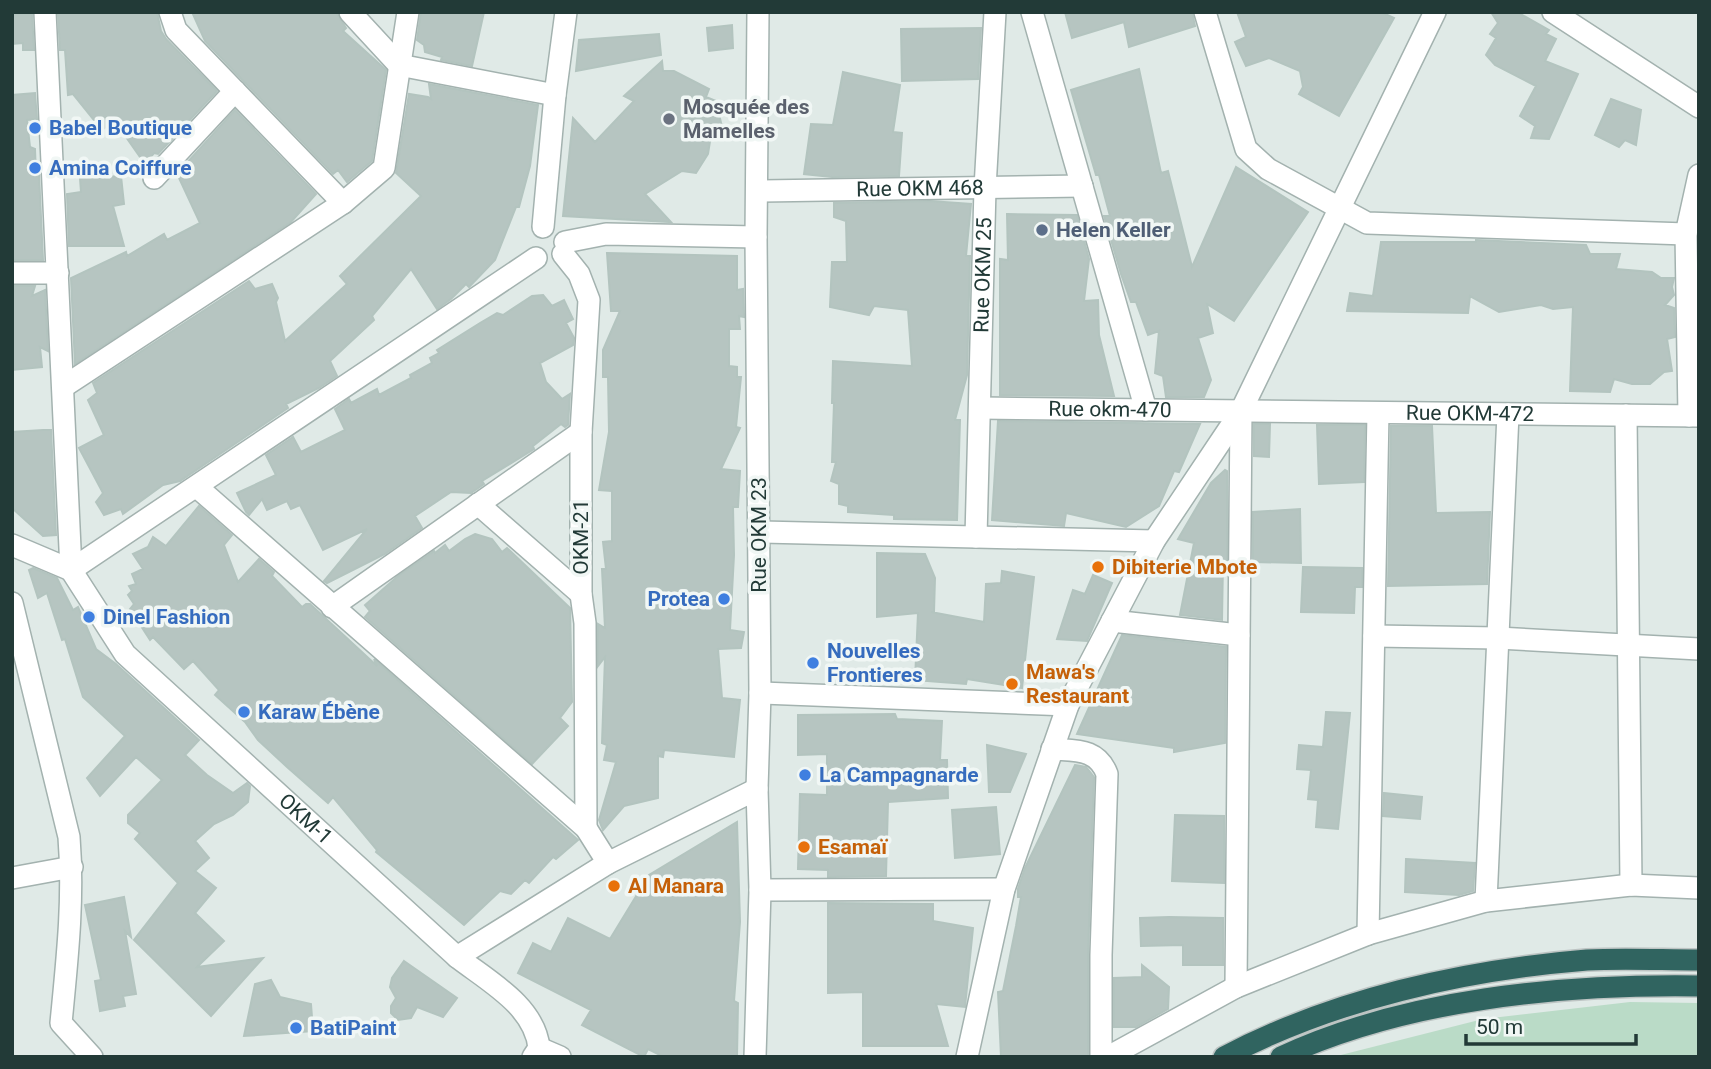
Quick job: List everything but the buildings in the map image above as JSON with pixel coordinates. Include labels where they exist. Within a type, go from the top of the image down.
[{"type":"highway","points":[[1224,1057],[1282,1030],[1345,1007],[1407,990],[1475,976],[1578,961],[1699,960]]},
{"type":"highway","points":[[1281,1057],[1314,1041],[1374,1021],[1422,1010],[1567,989],[1615,985],[1699,986]]},
{"type":"street","points":[[46,12],[71,570]]},
{"type":"street","points":[[170,12],[176,30],[342,203]]},
{"type":"street","points":[[350,12],[400,65],[555,94]]},
{"type":"street","points":[[63,387],[342,203],[384,168],[408,12]]},
{"type":"street","points":[[543,226],[555,94],[566,12]]},
{"type":"street","name":"Rue OKM 23","points":[[755,1057],[760,890],[757,789],[760,693],[756,237],[758,12]]},
{"type":"street","name":"Rue OKM 25","points":[[976,537],[985,188],[995,12]]},
{"type":"street","points":[[1032,12],[1146,410]]},
{"type":"street","points":[[1205,12],[1245,149],[1268,169],[1367,223],[1686,234]]},
{"type":"street","points":[[967,1057],[1004,889],[1068,705],[1154,541],[1241,411],[1434,12]]},
{"type":"street","points":[[1553,12],[1699,107]]},
{"type":"street","points":[[154,178],[235,91]]},
{"type":"street","points":[[1694,416],[1686,234],[1699,175]]},
{"type":"street","name":"Rue OKM 468","points":[[757,191],[1082,186]]},
{"type":"street","points":[[543,226],[555,227],[560,231],[564,248],[558,259],[546,262],[531,254],[529,243],[533,232],[543,226]]},
{"type":"street","points":[[564,248],[606,234],[756,237]]},
{"type":"street","name":"OKM-21","points":[[564,248],[579,274],[589,300],[581,432],[586,828]]},
{"type":"street","points":[[71,570],[197,488],[536,258]]},
{"type":"street","points":[[12,273],[58,273]]},
{"type":"street","name":"Rue okm-470","points":[[980,408],[1241,411]]},
{"type":"street","points":[[1236,987],[1241,411]]},
{"type":"street","name":"Rue OKM-472","points":[[1241,411],[1694,416]]},
{"type":"street","points":[[1368,934],[1378,413]]},
{"type":"street","points":[[1486,901],[1508,414]]},
{"type":"street","points":[[1626,415],[1630,885]]},
{"type":"street","points":[[332,607],[581,432]]},
{"type":"street","points":[[197,488],[586,828],[608,863]]},
{"type":"street","points":[[478,504],[581,594]]},
{"type":"street","points":[[760,532],[1154,541]]},
{"type":"street","points":[[12,545],[71,570]]},
{"type":"street","name":"OKM-1","points":[[71,570],[125,654],[457,957],[513,1000],[531,1021],[538,1035],[536,1053]]},
{"type":"street","points":[[12,603],[21,675],[69,837],[72,910],[61,1023],[92,1057]]},
{"type":"street","points":[[1112,621],[1239,635]]},
{"type":"street","points":[[1374,636],[1498,638],[1699,649]]},
{"type":"street","points":[[760,693],[1068,705]]},
{"type":"street","points":[[1052,749],[1085,752],[1102,763],[1107,774],[1101,955],[1101,1057]]},
{"type":"street","points":[[457,957],[608,863],[757,789]]},
{"type":"street","points":[[12,878],[72,867]]},
{"type":"street","points":[[1108,1057],[1236,987],[1368,934],[1486,901],[1630,885],[1699,888]]},
{"type":"street","points":[[760,890],[1004,889]]},
{"type":"street","points":[[536,1053],[560,1057]]},
{"type":"green space","points":[[1630,1002],[1699,1003],[1699,1057],[1333,1057],[1483,1019]]},
{"type":"place","name":"Mosquée des Mamelles","points":[[669,119]]},
{"type":"place","name":"Babel Boutique","points":[[35,128]]},
{"type":"place","name":"Amina Coiffure","points":[[35,168]]},
{"type":"place","name":"Helen Keller","points":[[1042,230]]},
{"type":"place","name":"Dibiterie Mbote","points":[[1098,567]]},
{"type":"place","name":"Protea","points":[[724,599]]},
{"type":"place","name":"Dinel Fashion","points":[[89,617]]},
{"type":"place","name":"Nouvelles Frontieres","points":[[813,663]]},
{"type":"place","name":"Mawa's Restaurant","points":[[1012,684]]},
{"type":"place","name":"Karaw Ébène","points":[[244,712]]},
{"type":"place","name":"La Campagnarde","points":[[805,775]]},
{"type":"place","name":"Esamaï","points":[[804,847]]},
{"type":"place","name":"Al Manara","points":[[614,886]]},
{"type":"place","name":"BatiPaint","points":[[296,1028]]}]
